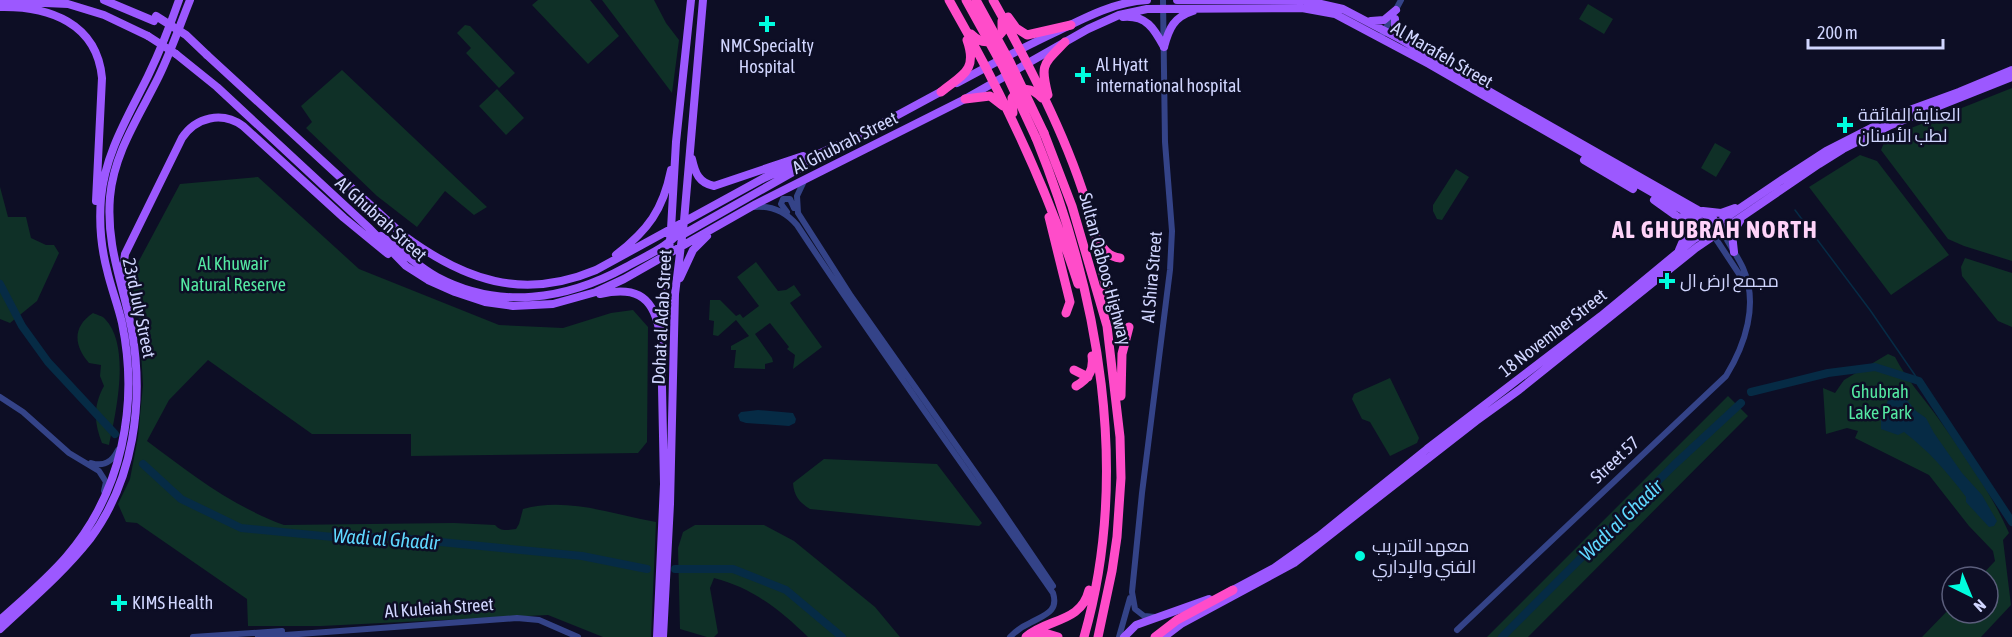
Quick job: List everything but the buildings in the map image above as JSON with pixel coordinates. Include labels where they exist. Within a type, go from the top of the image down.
[{"type":"highway","points":[[949,0],[1016,124],[1043,188],[1094,335]]},
{"type":"highway","name":"Sultan Qaboos Highway","points":[[966,0],[1040,136],[1076,255],[1094,335],[1106,443],[1105,514],[1098,568],[1084,637]]},
{"type":"highway","name":"Sultan Qaboos Highway","points":[[976,0],[1010,62],[1072,206],[1107,326],[1120,437],[1121,478],[1117,537],[1098,637]]},
{"type":"highway","points":[[994,1],[1051,109],[1085,202],[1106,288],[1107,326]]},
{"type":"highway","points":[[994,1],[1016,28],[1027,35],[1071,25]]},
{"type":"highway","points":[[962,23],[978,40],[991,42],[1002,33],[1001,15]]},
{"type":"highway","points":[[941,92],[962,76],[971,63],[970,50],[962,23]]},
{"type":"highway","points":[[1051,109],[1043,68],[1065,42]]},
{"type":"highway","points":[[1016,124],[1011,103],[1014,95],[1020,90],[1028,88],[1036,92],[1051,109]]},
{"type":"highway","points":[[965,99],[981,96],[993,97],[1006,109],[1016,124]]},
{"type":"highway","points":[[1043,188],[1070,302],[1066,313]]},
{"type":"highway","points":[[1092,228],[1104,250],[1114,258],[1120,258]]},
{"type":"highway","points":[[1076,386],[1088,377],[1093,361],[1081,295]]},
{"type":"highway","points":[[1120,437],[1121,364],[1129,327]]},
{"type":"highway","points":[[1074,370],[1088,377]]},
{"type":"highway","points":[[1026,637],[1038,628],[1069,616],[1084,604],[1105,514]]},
{"type":"highway","points":[[1155,637],[1176,620],[1233,590]]},
{"type":"highway","points":[[1034,637],[1048,634],[1058,637]]},
{"type":"main road","name":"Al Ghubrah Street","points":[[104,0],[155,19],[207,55],[403,235],[438,260],[478,278],[503,283],[542,284],[581,276],[596,270],[764,178],[839,145],[1020,49]]},
{"type":"main road","points":[[120,0],[155,19]]},
{"type":"main road","name":"23rd July Street","points":[[0,620],[58,566],[80,538],[102,503],[123,443],[129,373],[121,321],[107,270],[100,213],[104,177],[116,138],[148,76],[180,0]]},
{"type":"main road","name":"23rd July Street","points":[[0,629],[74,557],[90,538],[115,495],[127,461],[134,434],[138,378],[130,320],[112,252],[110,195],[122,150],[168,56],[190,0]]},
{"type":"main road","name":"Dohat al Adab Street","points":[[658,637],[664,484],[661,339],[676,142],[691,0]]},
{"type":"main road","name":"Dohat al Adab Street","points":[[658,637],[670,504],[675,294],[681,246],[685,233],[684,221],[703,0]]},
{"type":"main road","points":[[1020,49],[1098,12],[1132,1],[1147,0]]},
{"type":"main road","name":"Al Marafeh Street","points":[[1177,0],[1325,11],[1402,40],[1696,208],[1709,216],[1719,227]]},
{"type":"main road","name":"Al Ghubrah Street","points":[[0,1],[68,4],[104,15],[148,36],[176,54],[217,87],[370,229],[406,266],[442,286],[498,304],[541,306],[581,298],[624,279],[752,207],[965,99],[1028,64]]},
{"type":"main road","name":"Al Marafeh Street","points":[[1028,64],[1109,19],[1163,4],[1316,2],[1343,9],[1368,21],[1384,34],[1701,222],[1711,233]]},
{"type":"main road","points":[[1164,47],[1174,22],[1196,3]]},
{"type":"main road","points":[[0,7],[29,9],[63,19],[85,35],[100,61],[102,78],[96,214],[100,257],[107,270]]},
{"type":"main road","points":[[1368,21],[1381,21],[1396,10]]},
{"type":"main road","points":[[1109,19],[1135,16],[1145,20],[1152,26],[1164,47]]},
{"type":"main road","points":[[1341,17],[1347,26]]},
{"type":"main road","points":[[1395,19],[1395,28],[1402,40]]},
{"type":"main road","name":"18 November Street","points":[[1164,637],[1181,624],[1293,563],[1519,390],[1696,248],[1750,201],[1806,163],[1907,111],[2012,70]]},
{"type":"main road","name":"18 November Street","points":[[1719,227],[1744,215],[1843,149],[1876,132],[2012,77]]},
{"type":"main road","points":[[130,320],[123,268],[127,247],[182,138],[197,123],[210,118],[232,120],[243,126],[365,237],[406,266]]},
{"type":"main road","points":[[596,270],[637,237],[657,212],[666,190],[676,142]]},
{"type":"main road","points":[[690,147],[696,176],[704,183],[714,186],[839,145]]},
{"type":"main road","points":[[668,254],[673,243],[685,233],[839,145]]},
{"type":"main road","points":[[1576,149],[1583,159],[1682,220],[1685,230],[1677,253]]},
{"type":"main road","points":[[1696,208],[1721,213],[1750,201]]},
{"type":"main road","points":[[1678,208],[1692,222],[1695,234],[1693,240]]},
{"type":"main road","points":[[1734,252],[1732,234],[1744,215]]},
{"type":"main road","points":[[370,229],[437,277],[481,293],[513,297],[546,296],[580,288],[615,273],[669,243],[679,233],[684,221]]},
{"type":"main road","points":[[675,294],[693,250],[716,228]]},
{"type":"main road","points":[[685,233],[686,238],[693,240]]},
{"type":"main road","name":"18 November Street","points":[[1124,637],[1133,627],[1233,590],[1274,568],[1319,537],[1427,450],[1601,316],[1693,240],[1711,233]]},
{"type":"main road","points":[[581,298],[623,290],[639,295],[653,309],[661,339]]},
{"type":"street","points":[[1384,34],[1401,0]]},
{"type":"street","name":"Al Shira Street","points":[[1119,637],[1132,592],[1170,270],[1172,231],[1165,142],[1163,4]]},
{"type":"street","points":[[1384,34],[1395,19],[1396,10]]},
{"type":"street","points":[[798,213],[796,196],[805,179]]},
{"type":"street","points":[[789,217],[782,204],[785,198],[791,200],[851,296],[994,498],[1056,591],[1059,602],[1053,615],[1016,637]]},
{"type":"street","points":[[752,207],[774,208],[797,225],[887,360],[1053,593],[1055,602],[1050,612],[1029,623],[1010,637]]},
{"type":"street","name":"Street 57","points":[[1457,630],[1726,376],[1742,348],[1745,337],[1749,315],[1748,288],[1743,269],[1719,227]]},
{"type":"street","points":[[1711,233],[1748,288]]},
{"type":"street","points":[[0,397],[23,412],[69,453],[103,476],[106,488],[80,538]]},
{"type":"street","points":[[84,461],[103,465],[113,458],[118,449],[127,412]]},
{"type":"street","points":[[1132,592],[1132,600],[1139,614],[1159,617]]},
{"type":"street","name":"Al Kuleiah Street","points":[[258,637],[517,618],[539,620],[578,637]]},
{"type":"street","name":"Al Kuleiah Street","points":[[193,637],[255,632],[297,633]]},
{"type":"green space","points":[[538,0],[590,0],[619,36],[588,64],[532,5]]},
{"type":"green space","points":[[602,0],[654,0],[666,23],[679,40],[672,93]]},
{"type":"green space","points":[[1588,4],[1613,19],[1604,34],[1579,19]]},
{"type":"green space","points":[[465,25],[470,26],[515,73],[499,88],[466,53],[471,48],[457,33]]},
{"type":"green space","points":[[342,70],[487,207],[474,215],[445,191],[417,227],[377,196],[306,128],[312,122],[301,106]]},
{"type":"green space","points":[[2012,88],[2012,261],[1948,239],[1881,150],[1886,138]]},
{"type":"green space","points":[[497,89],[524,118],[506,135],[479,106]]},
{"type":"green space","points":[[1715,143],[1731,152],[1716,177],[1701,168]]},
{"type":"green space","points":[[1860,155],[1877,161],[1949,255],[1891,295],[1809,187]]},
{"type":"green space","points":[[1456,169],[1469,177],[1442,220],[1437,219],[1433,205]]},
{"type":"green space","name":"Al Khuwair Natural Reserve","points":[[258,177],[359,269],[499,325],[563,328],[611,313],[633,310],[648,327],[647,442],[638,453],[411,456],[411,434],[312,434],[208,360],[169,400],[147,441],[229,499],[284,525],[454,523],[495,525],[502,530],[507,530],[516,529],[523,509],[556,505],[590,508],[656,522],[651,637],[603,637],[548,615],[321,626],[248,626],[247,599],[137,523],[126,522],[118,504],[130,479],[138,437],[143,385],[140,336],[134,305],[133,272],[180,184]]},
{"type":"green space","points":[[0,187],[8,217],[26,217],[31,238],[46,245],[54,245],[59,253],[37,301],[10,323],[0,319]]},
{"type":"green space","points":[[1965,258],[2012,273],[2012,327],[1998,321],[1962,276],[1961,267]]},
{"type":"green space","points":[[756,262],[778,291],[786,290],[794,285],[801,295],[790,303],[822,347],[793,369],[795,355],[787,349],[789,347],[770,323],[755,334],[772,358],[773,362],[765,364],[765,369],[734,368],[736,350],[731,350],[731,346],[749,336],[736,320],[718,336],[713,335],[714,321],[709,320],[710,300],[720,300],[736,316],[740,314],[743,318],[759,306],[737,277]]},
{"type":"green space","points":[[93,313],[105,319],[118,345],[120,362],[118,398],[109,445],[102,443],[96,421],[96,408],[104,386],[100,376],[101,365],[89,363],[78,343],[81,324]]},
{"type":"green space","name":"Ghubrah Lake Park","points":[[1888,354],[1895,357],[1909,380],[1967,459],[2009,533],[2003,540],[2011,605],[2000,617],[2000,565],[1991,565],[1995,561],[1993,551],[1969,526],[1929,475],[1855,438],[1858,431],[1847,428],[1826,434],[1823,388],[1835,393],[1844,380]]},
{"type":"green space","points":[[1390,378],[1419,438],[1417,443],[1390,456],[1370,422],[1362,419],[1352,399],[1354,394]]},
{"type":"green space","points":[[1728,396],[1748,416],[1528,637],[1487,637]]},
{"type":"green space","points":[[824,459],[937,464],[982,523],[979,526],[810,509],[798,498],[793,483]]},
{"type":"green space","points":[[695,525],[764,525],[794,541],[875,607],[900,637],[808,637],[765,601],[728,582],[714,578],[710,588],[718,633],[714,637],[707,637],[680,629],[678,548],[683,532]]},
{"type":"green space","name":"Ghubrah Lake Park","points":[[1940,618],[1940,625],[1992,625],[1981,637],[1922,637]]},
{"type":"water","points":[[1897,393],[1902,394],[1916,411],[1926,418],[1962,473],[1982,495],[1997,521],[1994,526],[1989,527],[1966,502],[1966,497],[1945,470],[1913,439],[1904,432],[1898,435],[1881,429],[1881,419],[1889,397]]},
{"type":"water","points":[[758,410],[793,413],[795,423],[789,426],[740,421],[738,415],[741,412]]},
{"type":"waterway","name":"Wadi al Ghadir","points":[[1795,210],[1870,310],[1919,381]]},
{"type":"waterway","name":"Wadi al Ghadir","points":[[0,284],[22,326],[48,362],[115,434]]},
{"type":"waterway","name":"Wadi al Ghadir","points":[[1751,392],[1828,373],[1875,367],[1919,381],[2012,522]]},
{"type":"waterway","name":"Wadi al Ghadir","points":[[1502,637],[1674,465],[1741,403]]},
{"type":"waterway","name":"Wadi al Ghadir","points":[[143,464],[181,499],[241,528],[333,537],[390,537],[582,556],[647,569]]},
{"type":"waterway","name":"Wadi al Ghadir","points":[[675,569],[733,569],[786,590],[842,637]]},
{"type":"place","name":"NMC Specialty Hospital","points":[[767,24]]},
{"type":"place","name":"Al Hyatt international hospital","points":[[1083,75]]},
{"type":"place","name":"العناية الفائقة لطب الأسنان","points":[[1845,125]]},
{"type":"place","name":"مجمع ارض ال","points":[[1667,281]]},
{"type":"place","name":"معهد التدريب الفني والإداري","points":[[1360,556]]},
{"type":"place","name":"KIMS Health","points":[[119,603]]},
{"type":"district","name":"AL GHUBRAH NORTH","points":[[1715,230]]}]
